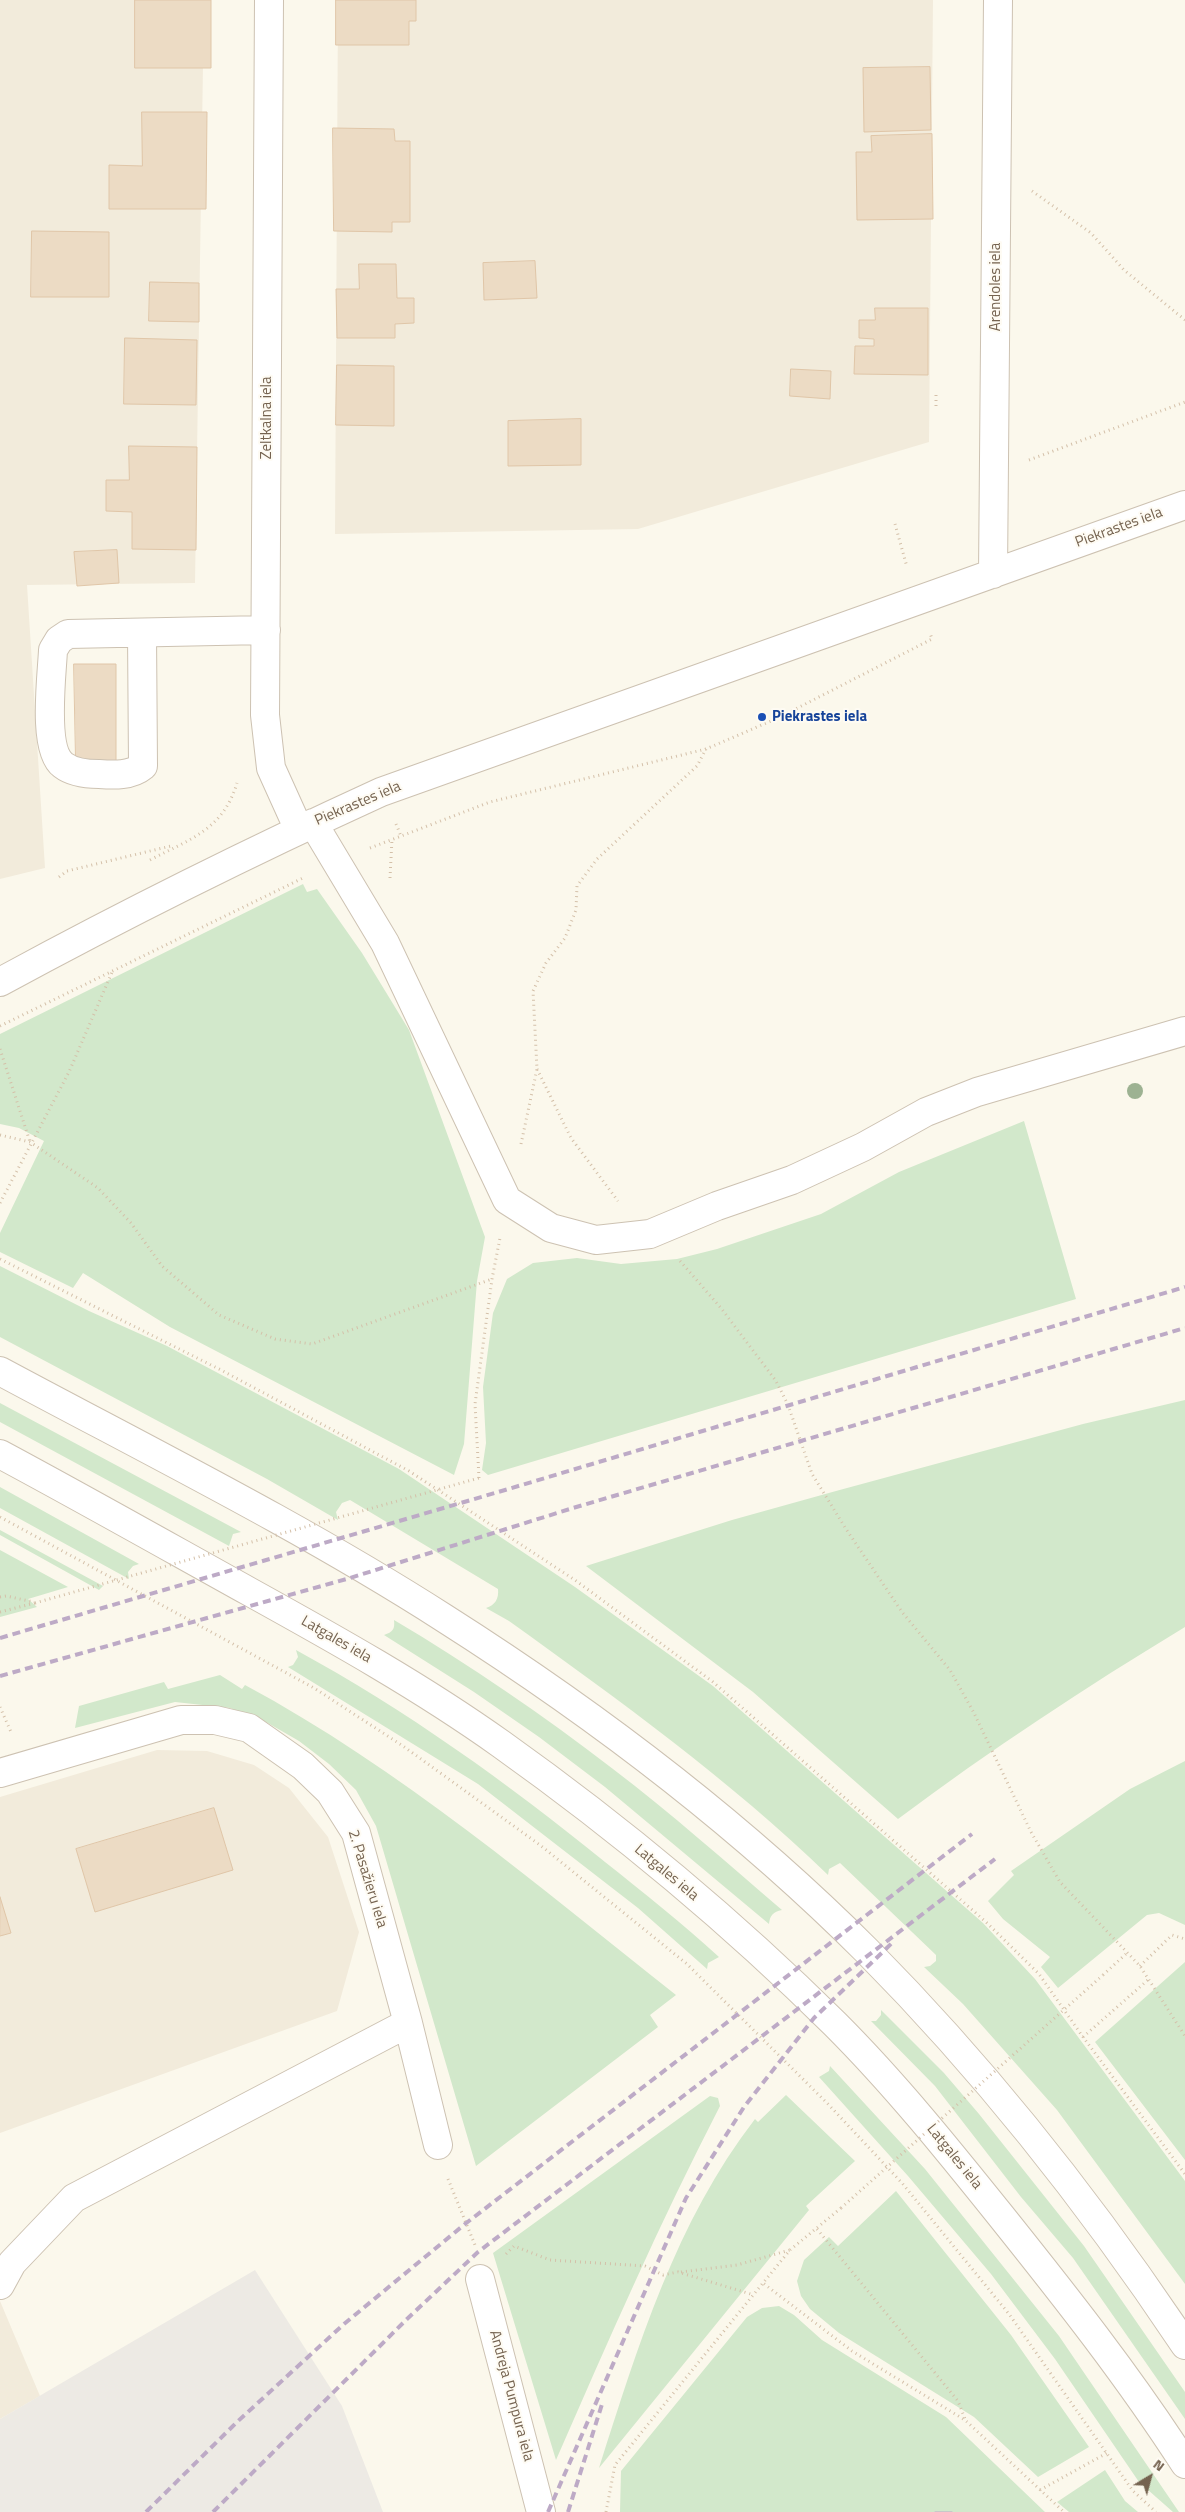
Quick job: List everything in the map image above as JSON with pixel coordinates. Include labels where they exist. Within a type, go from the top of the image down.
[{"type":"street","name":"Zeltkalna iela","points":[[270,0],[265,715],[271,768],[306,827],[336,861],[385,944],[507,1200]]},
{"type":"street","name":"Arendoles iela","points":[[994,574],[998,0]]},
{"type":"street","name":"Piekrastes iela","points":[[0,982],[90,933],[381,792],[1185,505]]},
{"type":"street","points":[[142,633],[142,766],[134,773],[98,774],[73,771],[62,765],[55,755],[50,734],[53,650],[59,640],[68,634],[266,630]]},
{"type":"street","points":[[507,1200],[551,1228],[596,1240],[650,1234],[717,1206],[792,1180],[863,1147],[926,1112],[977,1092],[1185,1031]]},
{"type":"street","points":[[0,1371],[318,1543],[441,1616],[519,1666],[718,1816],[794,1882],[865,1949],[988,2082],[1108,2235],[1185,2345]]},
{"type":"street","name":"Latgales iela","points":[[0,1454],[336,1640],[423,1692],[499,1742],[567,1792],[680,1884],[763,1956],[834,2024],[937,2136],[1117,2365],[1185,2464]]},
{"type":"street","name":"2. Pasažieru iela","points":[[0,1773],[181,1720],[215,1720],[249,1728],[303,1766],[330,1792],[356,1832],[408,2023],[438,2145]]},
{"type":"street","points":[[0,2285],[12,2263],[74,2198],[408,2023]]},
{"type":"street","name":"Andreja Pumpura iela","points":[[480,2279],[541,2512]]},
{"type":"path","points":[[997,177],[1029,188],[1091,233],[1124,270],[1185,320]]},
{"type":"path","points":[[936,395],[936,407]]},
{"type":"path","points":[[1022,463],[1185,402]]},
{"type":"path","points":[[895,524],[909,572]]},
{"type":"path","points":[[0,1026],[336,861],[490,802],[706,749],[778,718],[932,639],[927,626]]},
{"type":"path","points":[[0,1612],[478,1478],[475,1404],[492,1279],[507,1200],[537,1069],[533,991],[546,962],[565,938],[576,910],[577,886],[597,859],[697,766],[706,749]]},
{"type":"path","points":[[144,863],[213,826],[228,806],[237,784],[238,774]]},
{"type":"path","points":[[394,819],[401,836]]},
{"type":"path","points":[[59,877],[67,871],[178,845]]},
{"type":"path","points":[[0,1203],[30,1142],[69,1072],[113,970]]},
{"type":"path","points":[[0,1049],[30,1142]]},
{"type":"path","points":[[537,1069],[571,1138],[619,1203],[680,1261],[722,1308],[776,1380],[788,1405],[812,1474],[902,1612],[950,1670],[974,1714],[1031,1832],[1060,1882],[1140,1966],[1185,2036]]},
{"type":"path","points":[[0,1135],[30,1142],[98,1188],[131,1223],[162,1266],[220,1315],[275,1339],[312,1344],[492,1279]]},
{"type":"path","points":[[0,1259],[221,1370],[409,1471],[575,1580],[713,1682],[986,1922],[1039,1974],[1083,2038],[1185,2174]]},
{"type":"path","points":[[0,1517],[322,1694],[403,1746],[540,1845],[687,1964],[828,2104],[902,2183],[1009,2314],[1133,2491],[1156,2512]]},
{"type":"path","points":[[0,1597],[6,1596],[35,1603]]},
{"type":"path","points":[[1140,1966],[1172,1935],[1185,1939]]},
{"type":"path","points":[[606,2512],[615,2465],[790,2250],[841,2208],[1127,1953]]},
{"type":"path","points":[[1083,2038],[1149,1979]]},
{"type":"path","points":[[438,2145],[452,2193],[478,2252],[480,2279]]},
{"type":"path","points":[[817,2229],[958,2402],[965,2420]]},
{"type":"path","points":[[480,2279],[514,2246],[550,2260],[645,2266],[663,2275],[737,2265],[790,2250]]},
{"type":"path","points":[[678,2272],[754,2295]]},
{"type":"path","points":[[763,2283],[852,2351],[965,2420],[1064,2512]]},
{"type":"path","points":[[1040,2490],[1107,2453]]},
{"type":"shaded area","points":[[0,0],[204,0],[195,583],[27,585],[45,868],[0,879]]},
{"type":"shaded area","points":[[338,0],[933,0],[929,442],[638,529],[335,534]]},
{"type":"shaded area","points":[[157,1750],[207,1751],[254,1765],[289,1788],[328,1837],[359,1932],[337,2011],[0,2133],[0,1797]]},
{"type":"shaded area","points":[[255,2270],[342,2406],[383,2512],[0,2512],[0,2419]]},
{"type":"shaded area","points":[[0,2301],[40,2396],[0,2419]]},
{"type":"green space","points":[[303,884],[307,892],[317,889],[362,953],[409,1030],[485,1237],[477,1281],[464,1444],[454,1475],[170,1327],[83,1273],[73,1288],[0,1252],[0,1233],[44,1141],[19,1128],[0,1124],[0,1034]]},
{"type":"green space","points":[[1024,1121],[1076,1299],[488,1475],[482,1470],[486,1443],[483,1387],[493,1313],[507,1279],[533,1263],[577,1258],[621,1264],[677,1259],[717,1249],[821,1214],[899,1172]]},
{"type":"green space","points":[[0,1266],[89,1311],[167,1346],[399,1469],[575,1587],[713,1686],[983,1923],[1035,1979],[1185,2181],[1185,2284],[1057,2110],[963,2004],[924,1967],[930,1966],[936,1961],[936,1955],[840,1863],[829,1869],[828,1875],[752,1806],[673,1742],[509,1621],[486,1608],[496,1601],[498,1589],[350,1500],[342,1503],[336,1512],[338,1520],[267,1479],[0,1337]]},
{"type":"green space","points":[[1185,1400],[1185,1627],[1039,1720],[968,1768],[898,1819],[753,1692],[586,1566],[732,1520],[836,1491],[1083,1424]]},
{"type":"green space","points":[[0,1403],[241,1532],[233,1534],[229,1546],[0,1422]]},
{"type":"green space","points":[[0,1487],[139,1564],[133,1566],[128,1572],[129,1579],[0,1508]]},
{"type":"green space","points":[[0,1530],[103,1586],[99,1590],[0,1535]]},
{"type":"green space","points":[[0,1550],[68,1587],[28,1599],[37,1607],[0,1617]]},
{"type":"green space","points":[[394,1620],[478,1673],[587,1749],[635,1786],[782,1910],[772,1914],[769,1924],[605,1787],[539,1737],[474,1692],[384,1635],[393,1630]]},
{"type":"green space","points":[[296,1650],[377,1697],[494,1776],[634,1885],[719,1957],[708,1963],[707,1969],[638,1908],[478,1784],[288,1667],[293,1665],[298,1657]]},
{"type":"green space","points":[[220,1675],[242,1689],[245,1685],[359,1753],[467,1830],[676,1995],[650,2015],[658,2027],[476,2166],[376,1826],[356,1790],[329,1764],[299,1741],[266,1722],[230,1708],[175,1702],[75,1728],[79,1706],[164,1682],[168,1689]]},
{"type":"green space","points":[[1185,1761],[1185,1925],[1159,1913],[1147,1915],[1058,1988],[1041,1967],[1050,1957],[1003,1919],[988,1901],[1014,1875],[1011,1871],[1130,1789]]},
{"type":"green space","points":[[1185,1962],[1185,2160],[1095,2042]]},
{"type":"green space","points":[[881,2010],[944,2073],[1084,2246],[1185,2392],[1185,2419],[1073,2258],[1021,2197],[935,2086],[871,2021],[876,2021],[881,2015]]},
{"type":"green space","points":[[830,2066],[925,2169],[1059,2336],[1179,2512],[1173,2512],[1139,2482],[1055,2359],[991,2274],[908,2176],[819,2077],[829,2071]]},
{"type":"green space","points":[[786,2095],[855,2161],[806,2206],[809,2210],[599,2468],[645,2331],[681,2242],[727,2158],[755,2119],[758,2122]]},
{"type":"green space","points":[[710,2096],[718,2098],[720,2106],[655,2238],[556,2460],[493,2253]]},
{"type":"green space","points":[[896,2191],[1011,2335],[1089,2447],[1038,2477],[974,2417],[839,2333],[810,2309],[801,2296],[797,2281],[804,2260],[829,2237],[838,2246]]},
{"type":"green space","points":[[779,2306],[794,2315],[822,2340],[946,2417],[1045,2512],[620,2512],[621,2471],[747,2317],[762,2308]]},
{"type":"green space","points":[[1105,2470],[1125,2501],[1138,2512],[1069,2512],[1057,2502]]},
{"type":"building","points":[[135,0],[211,0],[211,68],[135,68]]},
{"type":"building","points":[[336,0],[416,0],[416,21],[409,21],[409,45],[336,45]]},
{"type":"building","points":[[930,67],[931,130],[864,132],[863,68]]},
{"type":"building","points":[[142,112],[207,112],[206,209],[109,209],[109,165],[142,166]]},
{"type":"building","points":[[333,128],[394,129],[395,141],[410,141],[410,222],[392,222],[392,232],[334,231]]},
{"type":"building","points":[[932,134],[933,219],[857,220],[856,152],[872,152],[871,136]]},
{"type":"building","points":[[32,231],[109,232],[109,297],[31,297]]},
{"type":"building","points":[[535,261],[537,298],[484,300],[483,263]]},
{"type":"building","points":[[359,264],[396,264],[397,298],[414,298],[414,323],[395,324],[395,338],[337,338],[336,289],[359,289]]},
{"type":"building","points":[[150,282],[199,283],[199,322],[149,321]]},
{"type":"building","points":[[875,308],[928,308],[928,375],[854,374],[855,346],[874,346],[874,339],[859,338],[859,320],[875,320]]},
{"type":"building","points":[[125,338],[197,340],[196,405],[124,404]]},
{"type":"building","points":[[337,365],[394,366],[394,426],[336,425]]},
{"type":"building","points":[[791,369],[831,371],[830,399],[790,396]]},
{"type":"building","points":[[581,419],[581,465],[508,466],[508,421]]},
{"type":"building","points":[[129,446],[197,447],[196,550],[132,549],[132,512],[106,511],[106,480],[129,480]]},
{"type":"building","points":[[117,550],[119,583],[77,586],[74,552]]},
{"type":"building","points":[[74,664],[116,664],[116,762],[76,762]]},
{"type":"building","points":[[214,1808],[233,1870],[95,1912],[76,1849]]},
{"type":"building","points":[[0,1897],[11,1933],[0,1936]]},
{"type":"tram line","points":[[935,2512],[952,2512]]},
{"type":"railway","points":[[0,1638],[505,1490],[1185,1287]]},
{"type":"railway","points":[[0,1676],[350,1578],[573,1508],[1185,1328]]},
{"type":"railway","points":[[146,2512],[237,2422],[344,2324],[465,2224],[972,1834]]},
{"type":"railway","points":[[213,2512],[407,2319],[478,2252],[995,1859]]},
{"type":"railway","points":[[548,2512],[686,2198],[744,2107],[814,2018],[892,1943]]},
{"type":"railway","points":[[568,2512],[603,2401]]},
{"type":"place","name":"Piekrastes iela","points":[[762,717]]}]
